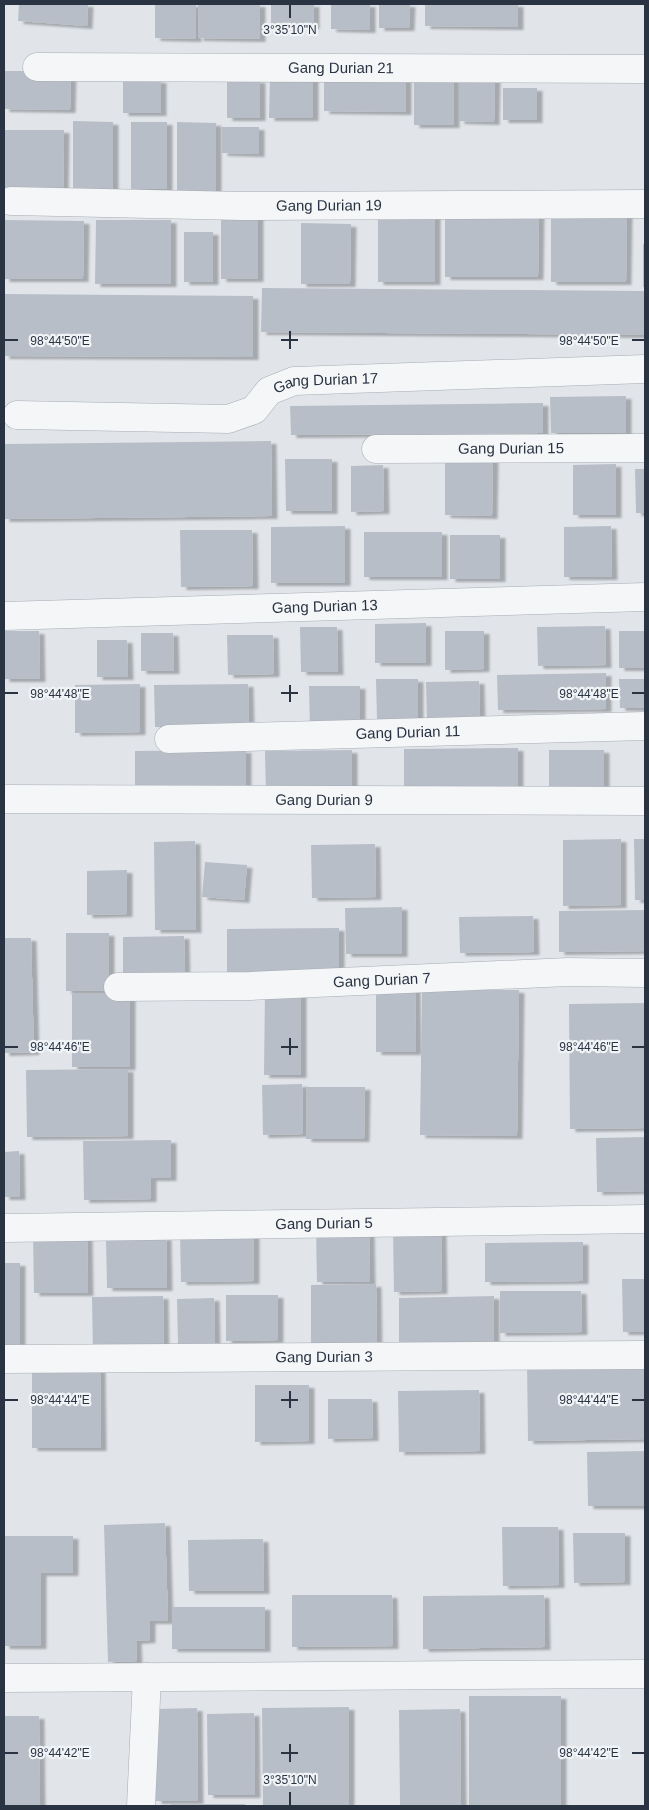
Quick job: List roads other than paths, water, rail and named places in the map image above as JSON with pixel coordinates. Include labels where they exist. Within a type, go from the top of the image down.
[{"type":"street","name":"Gang Durian 21","points":[[37,67],[645,69]]},
{"type":"street","name":"Gang Durian 19","points":[[11,201],[242,206],[645,204]]},
{"type":"street","name":"Gang Durian 17","points":[[17,415],[228,418],[254,410],[269,391],[294,381],[645,369]]},
{"type":"street","name":"Gang Durian 15","points":[[376,449],[645,448]]},
{"type":"street","name":"Gang Durian 13","points":[[4,616],[645,598]]},
{"type":"street","name":"Gang Durian 11","points":[[169,739],[645,726]]},
{"type":"street","name":"Gang Durian 9","points":[[4,799],[645,801]]},
{"type":"street","name":"Gang Durian 7","points":[[118,988],[250,986],[568,972],[645,973]]},
{"type":"street","name":"Gang Durian 5","points":[[4,1228],[645,1219]]},
{"type":"street","name":"Gang Durian 3","points":[[4,1359],[645,1355]]},
{"type":"street","points":[[4,1678],[645,1674],[645,1683]]},
{"type":"street","points":[[141,1806],[147,1677]]}]
